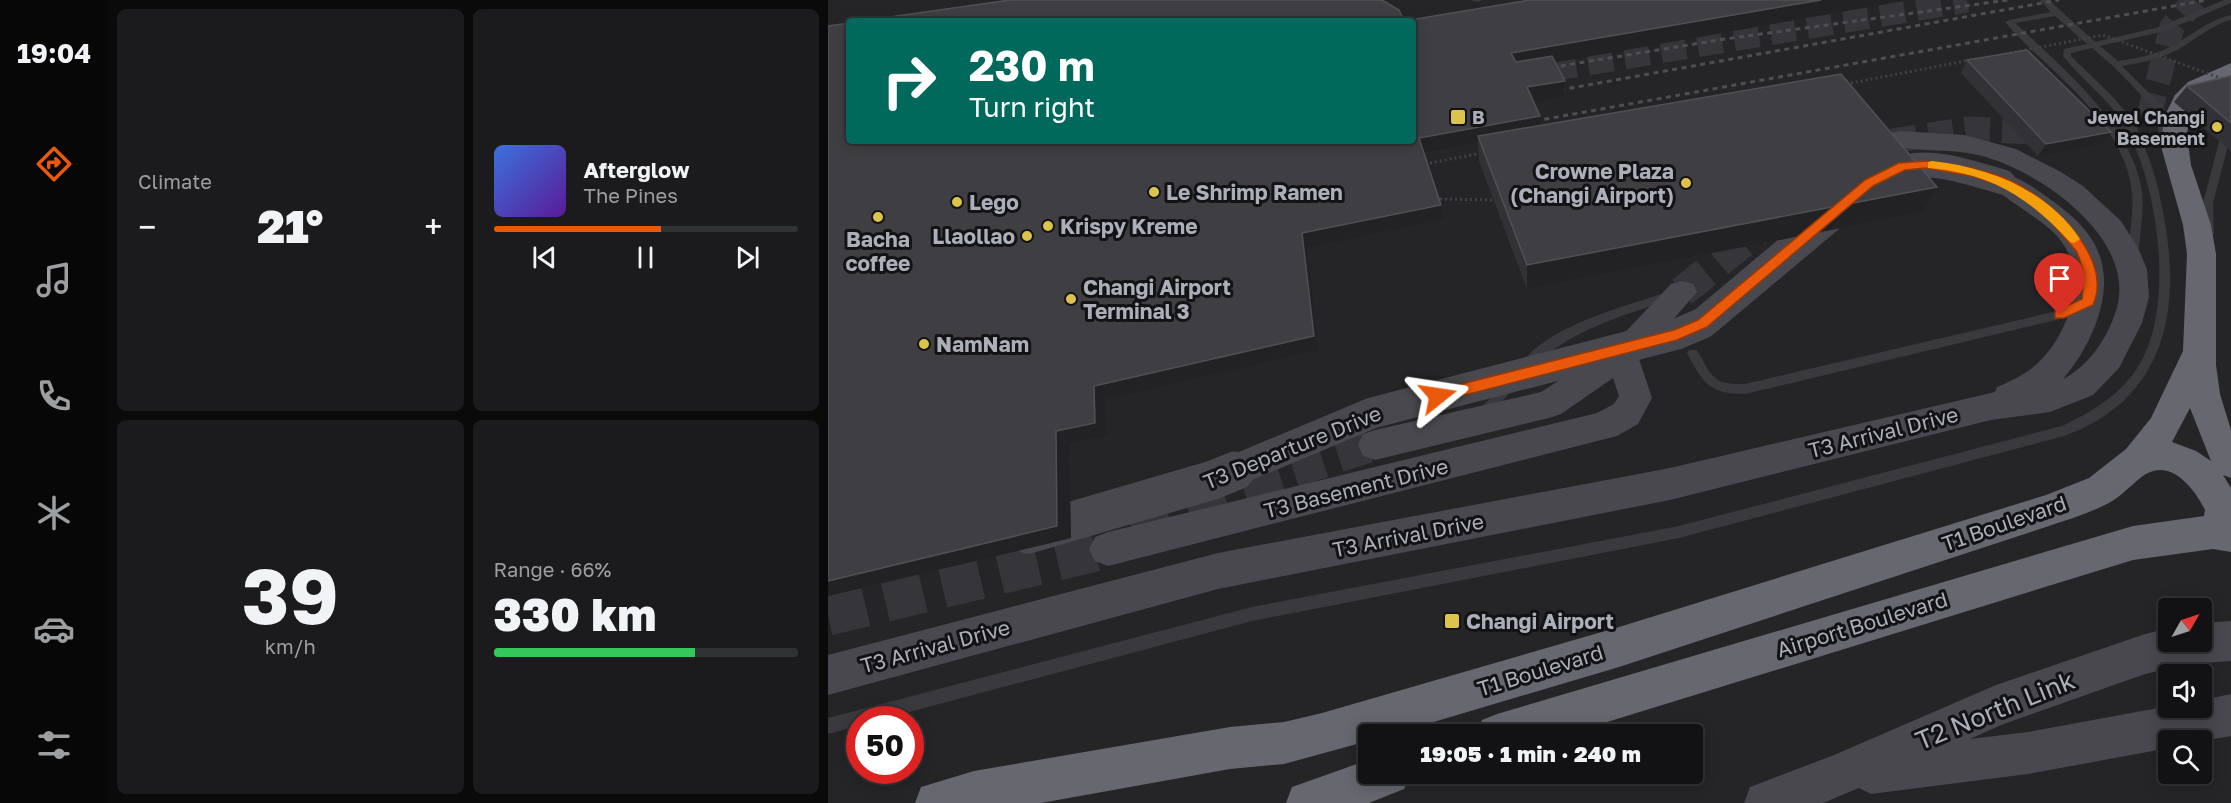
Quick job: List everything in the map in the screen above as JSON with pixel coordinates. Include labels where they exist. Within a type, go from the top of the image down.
[{"type":"highway","points":[[2231,70],[2204,81],[2186,96],[2176,120],[2175,153],[2200,240],[2203,299],[2199,351],[2206,407],[2218,443],[2231,463]]},
{"type":"highway","name":"T1 Boulevard","points":[[937,803],[974,793],[1230,748],[1284,743],[1380,718],[1630,643],[2046,511],[2101,490],[2141,458],[2170,419],[2199,351]]},
{"type":"highway","points":[[2141,458],[2174,457],[2192,466],[2206,479],[2223,510],[2220,524],[2225,540]]},
{"type":"highway","name":"Airport Boulevard","points":[[1533,724],[2133,543],[2197,548],[2225,540]]},
{"type":"highway","points":[[1308,803],[1361,784]]},
{"type":"main road","points":[[1900,139],[1939,140],[1988,149],[2037,170],[2058,182],[2098,214],[2117,239],[2133,269],[2133,309],[2115,348],[2092,379],[2066,395],[2028,403],[1991,406]]},
{"type":"main road","name":"T3 Departure Drive","points":[[1001,541],[1109,512],[1214,480],[1372,413],[1677,334],[1703,323],[1869,183],[1903,166],[1926,164],[1953,167],[2003,182],[2027,195],[2049,212],[2083,250],[2090,273],[2088,301],[2073,337],[2054,369],[2038,383],[1991,406]]},
{"type":"main road","name":"T3 Basement Drive","points":[[1375,445],[1549,404],[1622,356],[1682,292]]},
{"type":"main road","name":"T3 Basement Drive","points":[[1108,549],[1605,426],[1626,414],[1636,398],[1622,356]]},
{"type":"main road","name":"T3 Arrival Drive","points":[[828,675],[1218,571],[1670,484],[1991,406]]},
{"type":"main road","name":"T2 North Link","points":[[1766,803],[1839,776],[1996,706],[2145,654],[2187,644],[2231,641]]},
{"type":"main road","points":[[1839,776],[2028,753],[2146,733],[2231,715]]},
{"type":"lane","points":[[2044,0],[2116,64],[2156,105],[2168,148],[2175,153]]},
{"type":"lane","points":[[828,726],[1251,614],[1679,532],[2053,434],[2101,414],[2134,383],[2152,353],[2162,318],[2164,279],[2158,203],[2146,156],[2127,121],[2067,56],[2067,51],[2092,43],[2162,29],[2231,0]]},
{"type":"lane","points":[[2057,13],[2009,22],[2099,112],[2122,148],[2136,189],[2133,269]]},
{"type":"lane","points":[[2116,64],[2174,49],[2200,30],[2231,17]]},
{"type":"lane","points":[[2200,240],[2210,233],[2208,202],[2231,116]]},
{"type":"lane","points":[[1477,422],[1545,346],[1578,327],[1682,292]]},
{"type":"lane","points":[[1693,353],[1711,383],[1725,390],[1745,388],[2060,315],[2088,301]]},
{"type":"path","points":[[1998,55],[2103,35],[2231,82]]},
{"type":"path","points":[[1846,84],[1974,59]]},
{"type":"path","points":[[1414,168],[1483,153]]},
{"type":"path","points":[[1426,202],[1450,198],[1495,200]]},
{"type":"shaded area","points":[[828,0],[2231,0],[2231,803],[828,803]]},
{"type":"building","points":[[1010,0],[1382,0],[1399,10],[1403,18],[882,18]]},
{"type":"building","name":"Changi Airport Terminal 3","points":[[1530,0],[1821,0],[1511,53],[1516,62],[1552,56],[1565,81],[1527,87],[1540,116],[1419,138],[1441,205],[1302,233],[1314,336],[1094,386],[1095,423],[1056,431],[1057,526],[828,581],[828,26],[846,23],[846,144],[1416,144],[1416,19]]},
{"type":"building","points":[[2027,50],[2111,132],[2046,144],[1967,60]]},
{"type":"building","points":[[1841,74],[1937,187],[1527,265],[1478,136]]},
{"type":"building","points":[[2231,76],[2231,123],[2187,86]]},
{"type":"tunnel","points":[[1515,75],[1967,0]]},
{"type":"tunnel","points":[[1892,141],[1969,129],[2070,134],[2141,122],[2149,116],[2172,27],[2195,0]]},
{"type":"tunnel","points":[[1682,292],[1769,221]]},
{"type":"tunnel","points":[[1294,472],[1375,445]]},
{"type":"tunnel","points":[[1130,521],[1182,510],[1298,471]]},
{"type":"tunnel","points":[[828,616],[1108,549]]},
{"type":"railway","points":[[1542,69],[1725,39],[2008,0]]},
{"type":"railway","points":[[1560,90],[2059,0]]},
{"type":"railway","points":[[1535,121],[2207,0]]},
{"type":"slow traffic","points":[[1932,165],[1953,167],[2003,182],[2027,195],[2049,212],[2074,239]]},
{"type":"place","name":"B","points":[[1458,117]]},
{"type":"place","name":"Jewel Changi Basement","points":[[2217,127]]},
{"type":"place","name":"Crowne Plaza (Changi Airport)","points":[[1686,183]]},
{"type":"place","name":"Le Shrimp Ramen","points":[[1154,192]]},
{"type":"place","name":"Lego","points":[[957,202]]},
{"type":"place","name":"Bacha coffee","points":[[878,217]]},
{"type":"place","name":"Krispy Kreme","points":[[1048,226]]},
{"type":"place","name":"Llaollao","points":[[1027,236]]},
{"type":"place","name":"Changi Airport Terminal 3","points":[[1071,299]]},
{"type":"place","name":"NamNam","points":[[924,344]]},
{"type":"place","name":"Changi Airport","points":[[1452,621]]},
{"type":"route","points":[[1438,396],[1677,334],[1703,323],[1869,183],[1903,166],[1926,164],[1977,173],[2003,182],[2027,195],[2049,212],[2083,250],[2090,273],[2088,301],[2060,315]]}]
